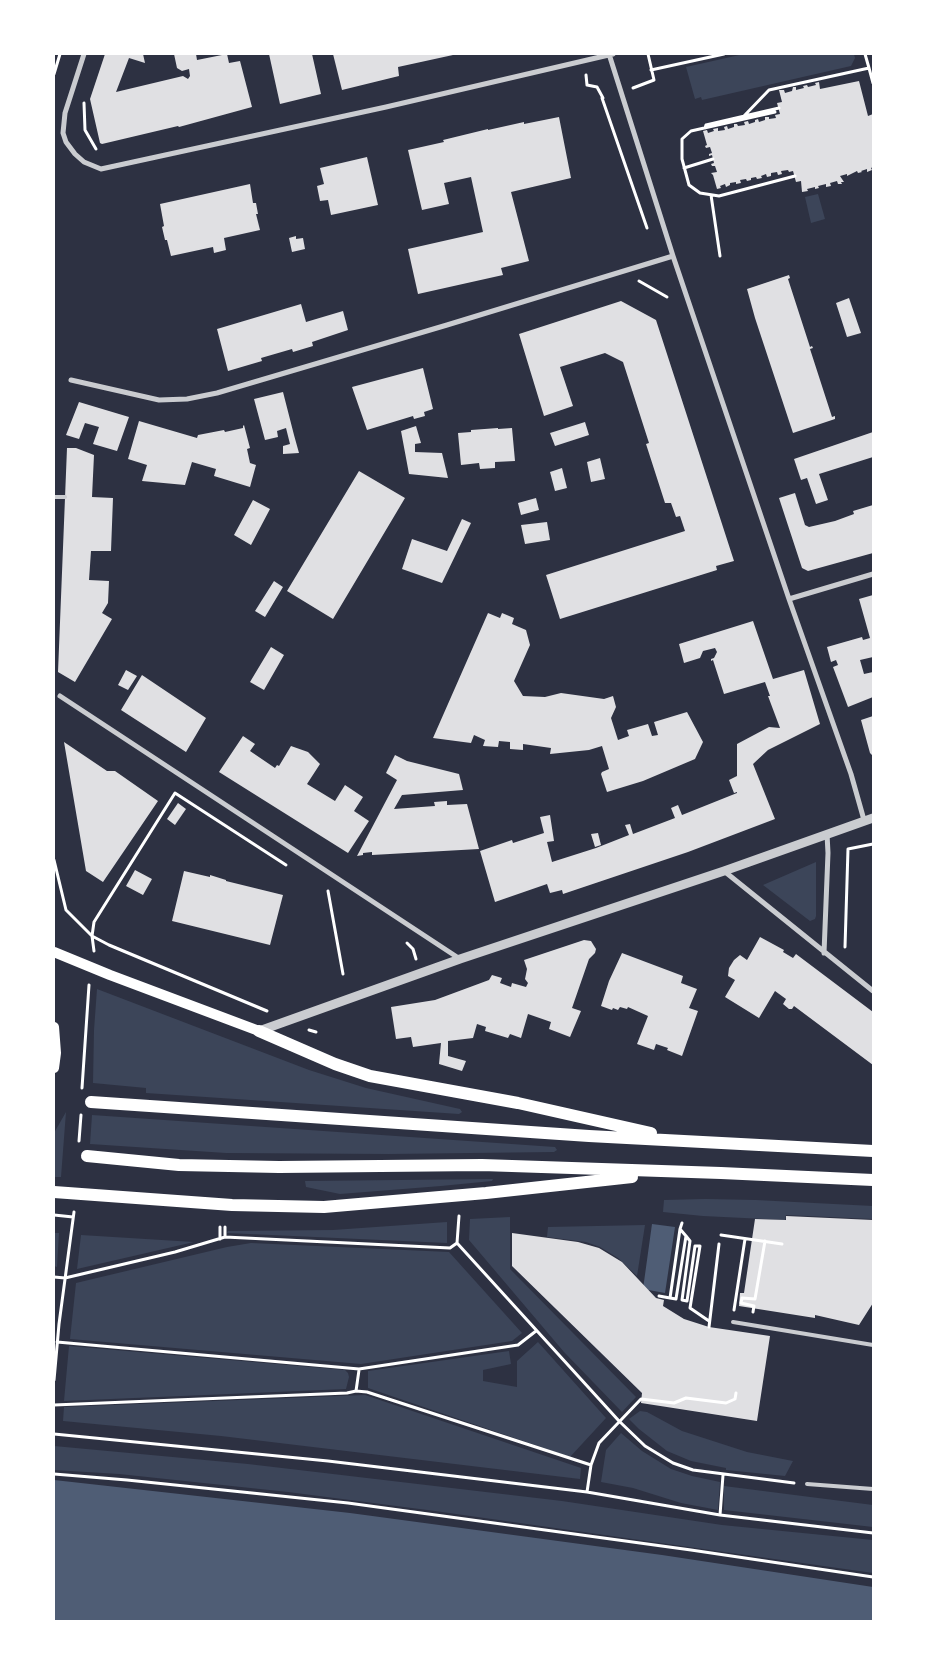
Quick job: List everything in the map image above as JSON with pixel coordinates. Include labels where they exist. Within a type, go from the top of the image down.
[{"type":"main road","points":[[54,952],[370,1076],[518,1103],[682,1140]]},
{"type":"main road","points":[[54,1026],[56,1053],[54,1068]]},
{"type":"main road","points":[[86,1098],[682,1140],[873,1151]]},
{"type":"main road","points":[[83,1153],[178,1165],[279,1167],[482,1165],[873,1180]]},
{"type":"main road","points":[[54,1192],[232,1205],[324,1207],[486,1193],[677,1172]]},
{"type":"street","points":[[84,54],[65,113],[63,134],[66,142],[75,154],[84,162],[101,169],[386,107],[610,54],[673,256],[789,599],[851,774],[869,819],[460,959],[259,1032]]},
{"type":"street","points":[[71,380],[160,400],[188,399],[217,393],[673,256]]},
{"type":"street","points":[[789,599],[873,574]]},
{"type":"street","points":[[60,696],[460,959]]},
{"type":"street","points":[[824,953],[828,854],[827,834]]},
{"type":"street","points":[[724,870],[873,991]]},
{"type":"lane","points":[[54,497],[65,497]]},
{"type":"lane","points":[[732,1322],[873,1345]]},
{"type":"lane","points":[[807,1484],[873,1489]]},
{"type":"path","points":[[54,74],[60,54]]},
{"type":"path","points":[[648,54],[654,80]]},
{"type":"path","points":[[651,70],[724,54]]},
{"type":"path","points":[[865,54],[873,83]]},
{"type":"path","points":[[743,116],[769,90],[869,68]]},
{"type":"path","points":[[84,98],[85,130],[96,149]]},
{"type":"path","points":[[602,98],[650,237]]},
{"type":"path","points":[[704,128],[706,125],[777,110],[704,128],[691,131],[682,140],[682,159],[689,186],[700,193],[718,196],[795,176]]},
{"type":"path","points":[[684,168],[714,159]]},
{"type":"path","points":[[711,195],[720,256]]},
{"type":"path","points":[[635,279],[667,297]]},
{"type":"path","points":[[94,950],[92,936],[94,922],[175,793],[286,864]]},
{"type":"path","points":[[845,947],[848,849],[873,844]]},
{"type":"path","points":[[54,860],[55,873],[66,910],[92,936],[109,945],[274,1014]]},
{"type":"path","points":[[320,886],[336,896]]},
{"type":"path","points":[[328,891],[343,974]]},
{"type":"path","points":[[405,941],[413,949],[417,962]]},
{"type":"path","points":[[86,1098],[89,985]]},
{"type":"path","points":[[81,1113],[83,1153]]},
{"type":"path","points":[[54,1215],[73,1217],[54,1380]]},
{"type":"path","points":[[459,1216],[457,1244],[619,1421],[645,1446],[673,1463],[693,1470],[807,1484]]},
{"type":"path","points":[[670,1298],[682,1223]]},
{"type":"path","points":[[220,1226],[220,1239]]},
{"type":"path","points":[[225,1226],[225,1238]]},
{"type":"path","points":[[680,1229],[690,1242],[682,1300],[687,1301],[695,1246],[700,1246],[690,1308],[709,1321]]},
{"type":"path","points":[[721,1235],[782,1244]]},
{"type":"path","points":[[659,1296],[676,1299],[686,1236]]},
{"type":"path","points":[[54,1277],[65,1278],[225,1238],[450,1248],[457,1244]]},
{"type":"path","points":[[734,1311],[745,1239]]},
{"type":"path","points":[[754,1306],[741,1303],[742,1298],[755,1299],[765,1241]]},
{"type":"path","points":[[709,1327],[720,1244]]},
{"type":"path","points":[[57,1342],[359,1369],[518,1345],[536,1331]]},
{"type":"path","points":[[356,1391],[359,1369]]},
{"type":"path","points":[[54,1405],[367,1392],[591,1465]]},
{"type":"path","points":[[588,1492],[591,1465],[599,1443],[641,1399],[674,1403],[686,1398],[726,1403],[735,1399],[736,1393]]},
{"type":"path","points":[[54,1434],[328,1461],[588,1492],[720,1515],[873,1533]]},
{"type":"path","points":[[54,1474],[348,1503],[681,1548],[873,1577]]},
{"type":"path","points":[[720,1515],[723,1475]]},
{"type":"shaded area","points":[[744,54],[854,54],[855,58],[851,66],[702,100],[701,97],[695,99],[686,67]]},
{"type":"shaded area","points":[[818,194],[825,219],[811,223],[805,197]]},
{"type":"shaded area","points":[[816,862],[816,916],[815,919],[810,921],[763,885]]},
{"type":"shaded area","points":[[97,989],[309,1070],[366,1088],[460,1109],[462,1112],[459,1114],[146,1093],[146,1088],[93,1083]]},
{"type":"shaded area","points":[[66,1112],[61,1177],[54,1177],[54,1133]]},
{"type":"shaded area","points":[[92,1115],[555,1147],[557,1150],[554,1152],[389,1154],[226,1153],[90,1144]]},
{"type":"shaded area","points":[[493,1179],[492,1181],[441,1186],[340,1194],[306,1187],[305,1181]]},
{"type":"shaded area","points":[[705,1199],[873,1206],[873,1219],[786,1215],[785,1220],[663,1212],[664,1200]]},
{"type":"shaded area","points":[[510,1217],[510,1269],[636,1397],[622,1412],[564,1352],[469,1240],[470,1219]]},
{"type":"shaded area","points":[[447,1222],[447,1243],[227,1233],[228,1231],[333,1230]]},
{"type":"shaded area","points":[[652,1224],[675,1227],[665,1293],[643,1289]]},
{"type":"shaded area","points":[[645,1225],[637,1276],[618,1258],[600,1247],[586,1242],[547,1237],[548,1227]]},
{"type":"shaded area","points":[[54,1233],[59,1233],[57,1267],[54,1266]]},
{"type":"shaded area","points":[[81,1235],[194,1242],[77,1269]]},
{"type":"shaded area","points":[[251,1243],[449,1252],[522,1333],[512,1341],[361,1364],[70,1339],[76,1283]]},
{"type":"shaded area","points":[[538,1342],[606,1418],[570,1457],[368,1388],[368,1371],[509,1351],[511,1364],[483,1370],[483,1381],[517,1387],[517,1361]]},
{"type":"shaded area","points":[[69,1346],[345,1370],[349,1377],[346,1389],[64,1401]]},
{"type":"shaded area","points":[[365,1395],[581,1468],[580,1479],[221,1436],[63,1421],[64,1407]]},
{"type":"shaded area","points":[[640,1411],[647,1412],[682,1431],[747,1452],[793,1461],[785,1476],[726,1470],[726,1468],[691,1461],[667,1451],[629,1419]]},
{"type":"shaded area","points":[[621,1433],[642,1451],[671,1469],[720,1482],[718,1510],[681,1503],[633,1488],[601,1482],[606,1450]]},
{"type":"shaded area","points":[[54,1446],[248,1464],[562,1501],[722,1525],[873,1540],[873,1573],[288,1492],[119,1474],[54,1470]]},
{"type":"shaded area","points":[[54,1480],[350,1513],[662,1555],[873,1587],[873,1621],[54,1621]]},
{"type":"shaded area","points":[[724,1486],[873,1505],[873,1527],[724,1510]]},
{"type":"building","points":[[105,54],[143,54],[145,63],[129,58],[116,92],[183,76],[188,79],[190,76],[189,69],[182,71],[177,68],[174,54],[196,54],[197,60],[227,54],[229,63],[240,61],[252,107],[179,127],[102,144],[100,143],[90,99]]},
{"type":"building","points":[[269,54],[312,54],[321,94],[280,104]]},
{"type":"building","points":[[333,54],[453,55],[398,67],[399,76],[342,90]]},
{"type":"building","points":[[859,81],[868,116],[873,114],[872,170],[867,172],[867,169],[847,176],[847,174],[840,176],[844,182],[841,182],[842,184],[838,184],[837,181],[830,183],[831,186],[826,187],[826,184],[818,186],[819,188],[815,189],[815,187],[802,192],[801,181],[796,182],[793,171],[789,172],[788,170],[781,171],[782,174],[778,175],[777,172],[771,173],[771,176],[767,177],[766,174],[761,176],[762,178],[751,178],[751,180],[747,181],[746,179],[740,180],[741,183],[730,183],[726,187],[725,184],[717,189],[711,173],[717,172],[715,166],[711,164],[714,163],[712,155],[709,156],[709,154],[712,153],[710,147],[706,148],[705,146],[707,145],[703,131],[707,130],[708,133],[718,128],[718,131],[725,130],[724,127],[727,126],[728,129],[734,127],[734,124],[738,126],[745,125],[744,122],[748,121],[749,124],[758,119],[759,122],[765,120],[765,117],[769,117],[769,119],[776,118],[775,115],[780,114],[777,103],[782,102],[779,90],[784,90],[785,93],[792,91],[793,87],[796,87],[796,90],[807,85],[808,87],[816,85],[815,83],[819,82],[820,89]]},
{"type":"building","points":[[559,117],[571,178],[511,192],[529,261],[501,268],[503,275],[418,294],[408,249],[483,232],[471,177],[444,183],[449,204],[422,210],[408,150],[488,129]]},
{"type":"building","points":[[367,157],[378,205],[331,215],[328,200],[320,201],[317,186],[324,184],[320,168]]},
{"type":"building","points":[[250,184],[253,203],[256,203],[258,214],[256,214],[260,230],[224,238],[226,250],[214,253],[213,247],[171,256],[162,227],[164,226],[160,204]]},
{"type":"building","points":[[296,236],[296,239],[303,238],[305,249],[292,252],[289,238]]},
{"type":"building","points":[[789,275],[790,278],[788,279],[810,347],[812,346],[813,348],[810,349],[832,417],[835,416],[835,419],[793,433],[747,289]]},
{"type":"building","points":[[849,298],[861,333],[847,337],[836,303]]},
{"type":"building","points":[[621,301],[656,320],[734,561],[716,566],[717,570],[560,619],[546,575],[685,531],[680,516],[676,517],[671,503],[665,503],[646,444],[649,443],[623,362],[605,353],[560,367],[573,406],[544,416],[519,334]]},
{"type":"building","points":[[301,304],[306,322],[343,311],[348,330],[312,342],[313,346],[293,352],[292,349],[261,358],[262,361],[228,371],[217,329]]},
{"type":"building","points":[[423,368],[433,409],[424,412],[425,416],[414,419],[413,416],[367,430],[352,387]]},
{"type":"building","points":[[283,392],[299,453],[283,454],[283,446],[290,444],[286,428],[277,431],[278,437],[265,440],[254,399]]},
{"type":"building","points":[[79,402],[129,417],[117,451],[93,444],[99,427],[85,423],[79,439],[66,435]]},
{"type":"building","points":[[139,421],[197,438],[198,435],[243,428],[244,425],[250,448],[247,449],[250,463],[256,465],[250,487],[214,476],[216,469],[192,462],[185,485],[142,481],[147,465],[128,459]]},
{"type":"building","points":[[585,422],[589,435],[555,446],[550,433]]},
{"type":"building","points":[[416,426],[421,443],[415,444],[415,452],[442,453],[448,478],[409,474],[401,431]]},
{"type":"building","points":[[512,428],[515,461],[495,462],[495,468],[480,469],[479,463],[461,465],[458,433]]},
{"type":"building","points":[[873,432],[873,457],[819,474],[828,500],[816,504],[807,478],[801,480],[794,459]]},
{"type":"building","points":[[67,448],[76,448],[94,455],[92,497],[113,498],[111,551],[91,551],[89,580],[109,581],[108,603],[102,613],[112,619],[75,682],[58,672]]},
{"type":"building","points":[[600,458],[605,479],[591,482],[587,462]]},
{"type":"building","points":[[562,468],[567,488],[555,491],[550,472]]},
{"type":"building","points":[[359,471],[405,498],[333,619],[287,591]]},
{"type":"building","points":[[795,493],[805,525],[809,527],[835,521],[854,514],[853,511],[873,505],[873,553],[808,571],[802,568],[779,498]]},
{"type":"building","points":[[536,498],[539,510],[521,515],[518,503]]},
{"type":"building","points":[[253,500],[270,509],[251,545],[234,535]]},
{"type":"building","points":[[462,519],[471,523],[442,583],[402,569],[412,539],[447,551]]},
{"type":"building","points":[[547,522],[550,540],[525,544],[521,525]]},
{"type":"building","points":[[274,581],[283,587],[265,617],[255,611]]},
{"type":"building","points":[[873,595],[873,657],[860,660],[864,674],[873,672],[873,697],[848,707],[833,667],[838,665],[836,660],[831,662],[827,647],[862,637],[863,640],[870,638],[859,599]]},
{"type":"building","points":[[488,613],[500,618],[502,613],[514,618],[512,624],[526,630],[530,645],[514,681],[523,696],[545,697],[561,693],[604,699],[613,696],[616,707],[611,718],[618,740],[629,736],[627,730],[648,724],[652,736],[658,735],[654,722],[687,712],[703,742],[695,759],[643,781],[607,792],[601,774],[609,769],[602,746],[589,750],[550,754],[551,748],[523,744],[523,750],[510,749],[510,742],[499,741],[498,747],[483,746],[485,740],[474,735],[471,743],[433,738]]},
{"type":"building","points":[[753,621],[773,679],[804,670],[820,724],[768,750],[753,764],[775,819],[688,852],[563,894],[562,890],[550,893],[547,884],[495,902],[480,851],[512,840],[513,843],[544,833],[540,817],[550,815],[554,841],[547,842],[552,862],[629,835],[625,825],[630,824],[633,834],[675,818],[671,808],[678,805],[682,815],[737,793],[734,793],[729,780],[737,776],[737,744],[769,727],[780,728],[765,682],[724,694],[713,660],[711,661],[717,652],[715,648],[703,651],[700,658],[684,663],[679,644]]},
{"type":"building","points":[[271,647],[284,655],[264,690],[250,682]]},
{"type":"building","points":[[126,670],[137,676],[128,690],[118,685]]},
{"type":"building","points":[[142,675],[206,718],[186,752],[121,710]]},
{"type":"building","points":[[873,716],[873,756],[870,753],[861,720]]},
{"type":"building","points":[[243,736],[255,744],[250,751],[275,768],[277,765],[279,766],[291,746],[308,752],[320,764],[307,784],[335,801],[345,785],[363,797],[354,811],[369,821],[348,853],[219,772]]},
{"type":"building","points":[[64,742],[107,771],[115,771],[158,801],[103,882],[86,871]]},
{"type":"building","points":[[395,755],[407,761],[459,774],[463,790],[402,795],[394,809],[435,806],[434,802],[447,801],[447,805],[467,804],[479,849],[372,855],[372,852],[357,856],[397,780],[386,773]]},
{"type":"building","points":[[178,803],[186,809],[175,825],[167,819]]},
{"type":"building","points":[[598,833],[601,845],[595,847],[591,834]]},
{"type":"building","points":[[135,870],[152,879],[143,895],[126,886]]},
{"type":"building","points":[[184,871],[210,877],[210,875],[226,881],[283,895],[270,945],[172,921]]},
{"type":"building","points":[[760,937],[784,950],[783,952],[793,958],[796,954],[873,1012],[873,1065],[794,1006],[792,1009],[789,1009],[783,1004],[786,999],[775,991],[759,1018],[725,997],[735,980],[728,976],[729,968],[740,955],[747,960]]},
{"type":"building","points":[[584,940],[591,941],[596,949],[589,959],[572,1008],[581,1011],[570,1037],[549,1029],[551,1022],[528,1014],[521,1038],[510,1034],[508,1038],[485,1031],[486,1027],[477,1024],[473,1038],[448,1041],[448,1056],[466,1061],[462,1071],[439,1064],[441,1043],[413,1047],[411,1037],[396,1039],[391,1007],[435,1000],[489,980],[492,975],[502,978],[500,983],[511,987],[512,983],[526,987],[528,983],[525,979],[527,969],[524,960]]},
{"type":"building","points":[[622,953],[683,976],[681,983],[697,989],[689,1008],[698,1011],[682,1056],[656,1044],[654,1050],[637,1044],[648,1016],[628,1007],[627,1009],[620,1007],[618,1010],[613,1008],[612,1010],[601,1006],[609,981]]},
{"type":"building","points":[[786,1216],[873,1220],[873,1303],[859,1325],[815,1315],[815,1318],[739,1306],[740,1293],[744,1293],[755,1219],[786,1220]]},
{"type":"building","points":[[512,1233],[578,1242],[599,1248],[622,1262],[656,1298],[664,1300],[663,1306],[684,1319],[709,1327],[770,1336],[757,1421],[641,1403],[642,1393],[512,1266]]}]
